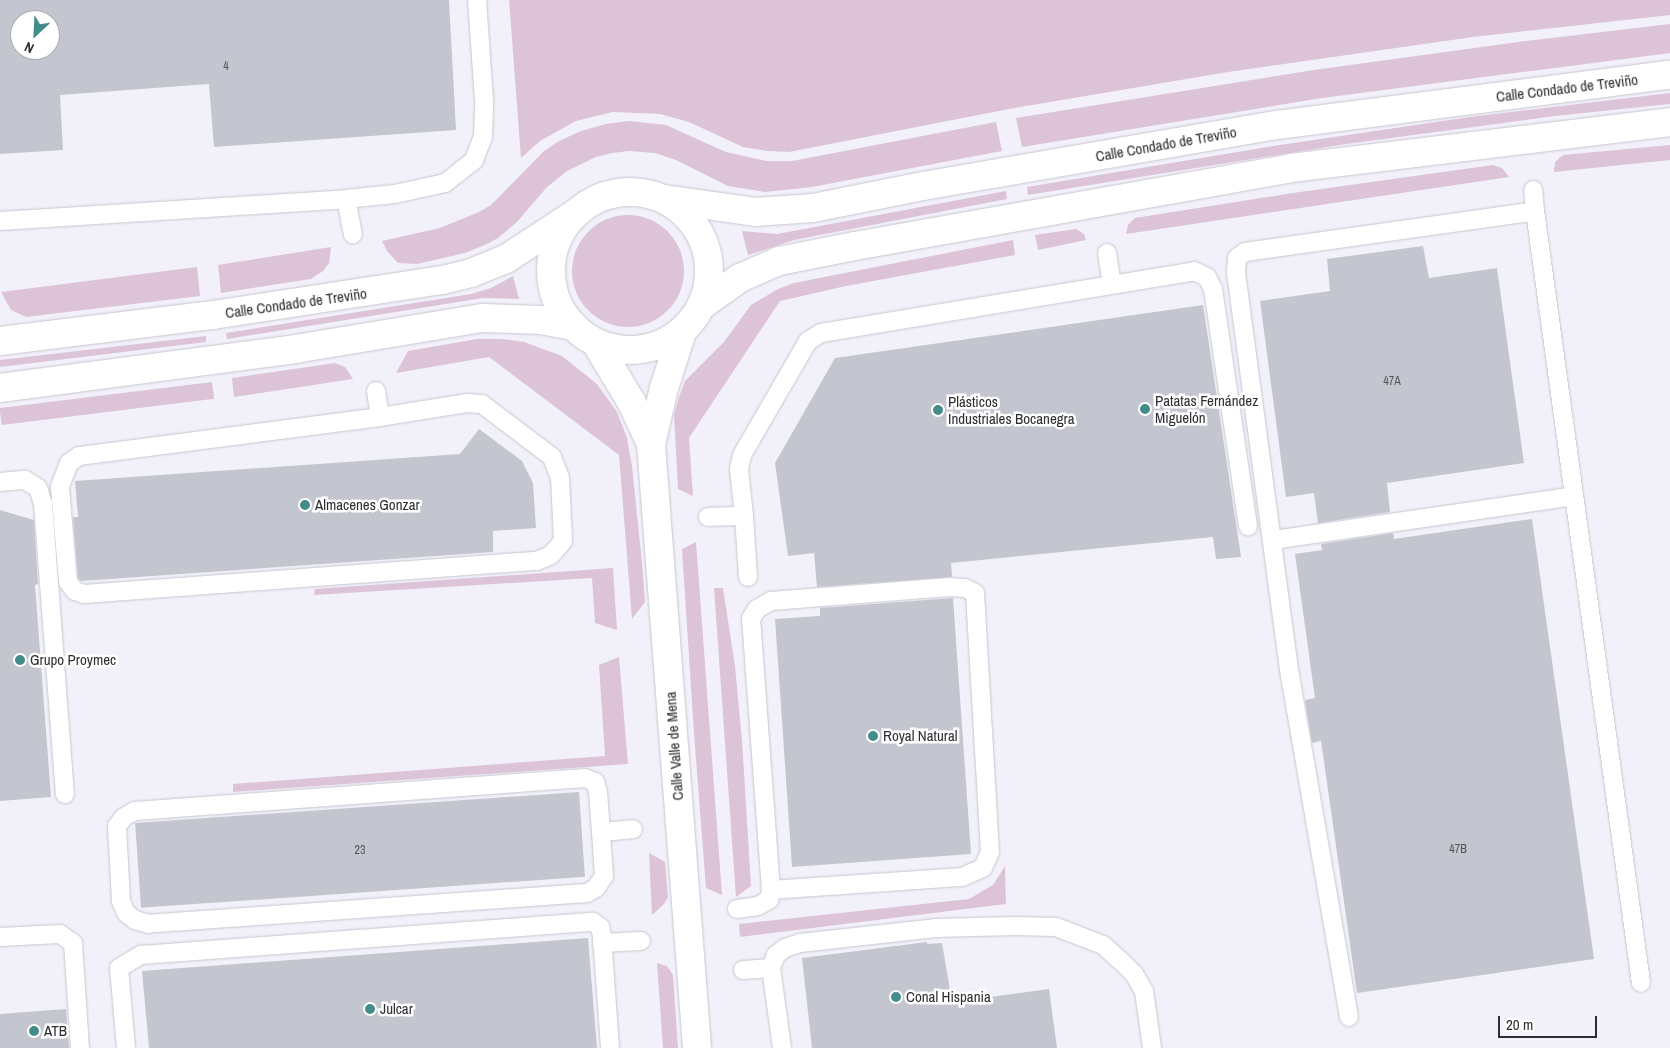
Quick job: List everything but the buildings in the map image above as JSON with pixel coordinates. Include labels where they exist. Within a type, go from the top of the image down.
[{"type":"street","name":"Calle Condado de Treviño","points":[[664,199],[755,212],[813,208],[942,183],[1277,125],[1670,75]]},
{"type":"street","points":[[702,305],[709,281],[708,256],[703,241],[700,233],[684,213],[664,199],[641,192],[618,192],[595,200],[576,213],[560,233],[552,256],[552,282],[559,306],[573,326],[596,343],[618,349],[640,350],[662,344],[682,332],[702,305],[740,278],[779,261],[1291,168],[1670,122]]},
{"type":"street","name":"Calle Condado de Treviño","points":[[0,341],[213,315],[443,280],[471,273],[506,259],[576,213]]},
{"type":"street","points":[[0,388],[294,348],[483,318],[540,320],[573,326]]},
{"type":"street","name":"Calle Valle de Mena","points":[[682,332],[664,388],[651,444],[697,1048]]},
{"type":"street","name":"Calle Valle de Mena","points":[[596,343],[632,403],[651,444]]},
{"type":"lane","points":[[0,221],[346,199],[395,194],[445,183],[474,160],[483,137],[484,100],[477,0]]},
{"type":"lane","points":[[1533,190],[1641,982]]},
{"type":"lane","points":[[346,199],[353,234]]},
{"type":"lane","points":[[1348,1017],[1290,677],[1236,272],[1237,258],[1244,252],[1535,211]]},
{"type":"lane","points":[[1108,253],[1112,284]]},
{"type":"lane","points":[[748,577],[739,469],[742,455],[808,341],[821,333],[1194,271],[1207,277],[1213,289],[1248,526]]},
{"type":"lane","points":[[376,391],[380,417]]},
{"type":"lane","points":[[467,404],[482,404],[552,457],[560,478],[564,541],[551,555],[537,561],[84,594],[75,591],[68,582],[60,487],[70,463],[79,456],[380,417],[467,404]]},
{"type":"lane","points":[[0,482],[25,480],[38,488],[43,503],[65,794]]},
{"type":"lane","points":[[1272,540],[1574,496]]},
{"type":"lane","points":[[708,518],[744,516]]},
{"type":"lane","points":[[738,909],[758,906],[769,900],[771,890],[751,619],[757,609],[771,601],[949,588],[965,588],[975,593],[990,852],[983,868],[962,877],[771,890]]},
{"type":"lane","points":[[585,778],[595,782],[598,792],[601,832],[604,876],[596,888],[587,893],[149,924],[135,920],[126,913],[121,901],[116,826],[124,817],[135,811],[585,778]]},
{"type":"lane","points":[[601,832],[633,829]]},
{"type":"lane","points":[[126,1048],[119,968],[141,955],[593,922],[600,928],[610,1048]]},
{"type":"lane","points":[[782,1048],[772,968],[776,955],[784,948],[800,943],[935,928],[1016,926],[1056,928],[1103,945],[1134,974],[1144,991],[1152,1048]]},
{"type":"lane","points":[[0,938],[60,934],[72,943],[80,1048]]},
{"type":"lane","points":[[602,943],[641,941]]},
{"type":"lane","points":[[743,970],[772,968]]},
{"type":"shaded area","points":[[509,0],[1670,0],[1670,15],[1473,37],[1228,72],[1009,109],[789,152],[743,147],[689,122],[660,114],[613,112],[576,121],[540,141],[521,158]]},
{"type":"shaded area","points":[[1670,24],[1670,53],[1322,98],[1022,147],[1016,118],[1314,70],[1518,42]]},
{"type":"shaded area","points":[[1670,93],[1670,104],[1555,116],[1346,144],[1028,195],[1027,187],[1273,146],[1470,117]]},
{"type":"shaded area","points":[[629,121],[666,125],[726,152],[766,161],[792,161],[996,122],[1002,151],[812,187],[765,192],[728,186],[676,160],[655,153],[629,151],[612,153],[596,157],[567,171],[547,187],[517,222],[498,238],[485,245],[465,253],[417,264],[398,263],[387,251],[382,241],[440,228],[491,205],[544,151],[559,141],[581,131],[606,124]]},
{"type":"shaded area","points":[[1670,145],[1670,160],[1554,172],[1555,162],[1563,155]]},
{"type":"shaded area","points":[[1493,165],[1502,168],[1509,177],[1126,234],[1128,225],[1135,218],[1293,193]]},
{"type":"shaded area","points":[[1006,191],[1007,199],[794,240],[748,255],[742,231],[777,234]]},
{"type":"shaded area","points":[[628,215],[639,216],[649,220],[667,232],[679,250],[683,260],[683,282],[679,292],[667,310],[649,322],[639,326],[628,327],[617,326],[607,322],[589,310],[577,292],[573,282],[572,271],[573,260],[577,250],[589,232],[607,220],[617,216]]},
{"type":"shaded area","points":[[1076,229],[1084,234],[1086,240],[1038,250],[1035,235]]},
{"type":"shaded area","points":[[1013,240],[1015,255],[846,286],[780,301],[689,438],[693,496],[678,489],[674,415],[685,381],[724,342],[751,305],[778,289],[794,283]]},
{"type":"shaded area","points":[[331,247],[329,263],[323,271],[311,279],[221,293],[218,265]]},
{"type":"shaded area","points":[[197,267],[200,296],[26,317],[11,310],[1,292]]},
{"type":"shaded area","points":[[513,276],[519,299],[483,298],[227,339],[226,333],[471,294],[491,288]]},
{"type":"shaded area","points":[[206,336],[206,342],[0,367],[0,360]]},
{"type":"shaded area","points":[[477,339],[502,339],[524,342],[562,356],[597,384],[617,412],[627,438],[632,466],[645,602],[632,619],[619,455],[489,357],[396,373],[408,351]]},
{"type":"shaded area","points":[[335,363],[345,367],[353,379],[234,397],[232,378]]},
{"type":"shaded area","points":[[212,382],[214,399],[2,425],[0,408]]},
{"type":"shaded area","points":[[696,542],[722,895],[706,888],[694,734],[682,549]]},
{"type":"shaded area","points":[[613,568],[617,630],[595,623],[592,578],[314,595],[315,589]]},
{"type":"shaded area","points":[[714,588],[723,588],[735,666],[742,741],[751,886],[736,897]]},
{"type":"shaded area","points":[[619,657],[628,764],[233,792],[233,784],[605,756],[599,665]]},
{"type":"shaded area","points":[[649,853],[665,862],[668,897],[664,904],[652,915]]},
{"type":"shaded area","points":[[1005,866],[1006,904],[740,937],[739,924],[969,899],[993,885]]},
{"type":"shaded area","points":[[657,963],[667,966],[673,975],[678,1048],[663,1048]]},
{"type":"place","name":"Patatas Fernández Miguelón","points":[[1145,409]]},
{"type":"place","name":"Plásticos Industriales Bocanegra","points":[[938,410]]},
{"type":"place","name":"Almacenes Gonzar","points":[[305,505]]},
{"type":"place","name":"Grupo Proymec","points":[[20,660]]},
{"type":"place","name":"Royal Natural","points":[[873,736]]},
{"type":"place","name":"Conal Hispania","points":[[896,997]]},
{"type":"place","name":"Julcar","points":[[370,1009]]},
{"type":"place","name":"ATB","points":[[34,1031]]}]
